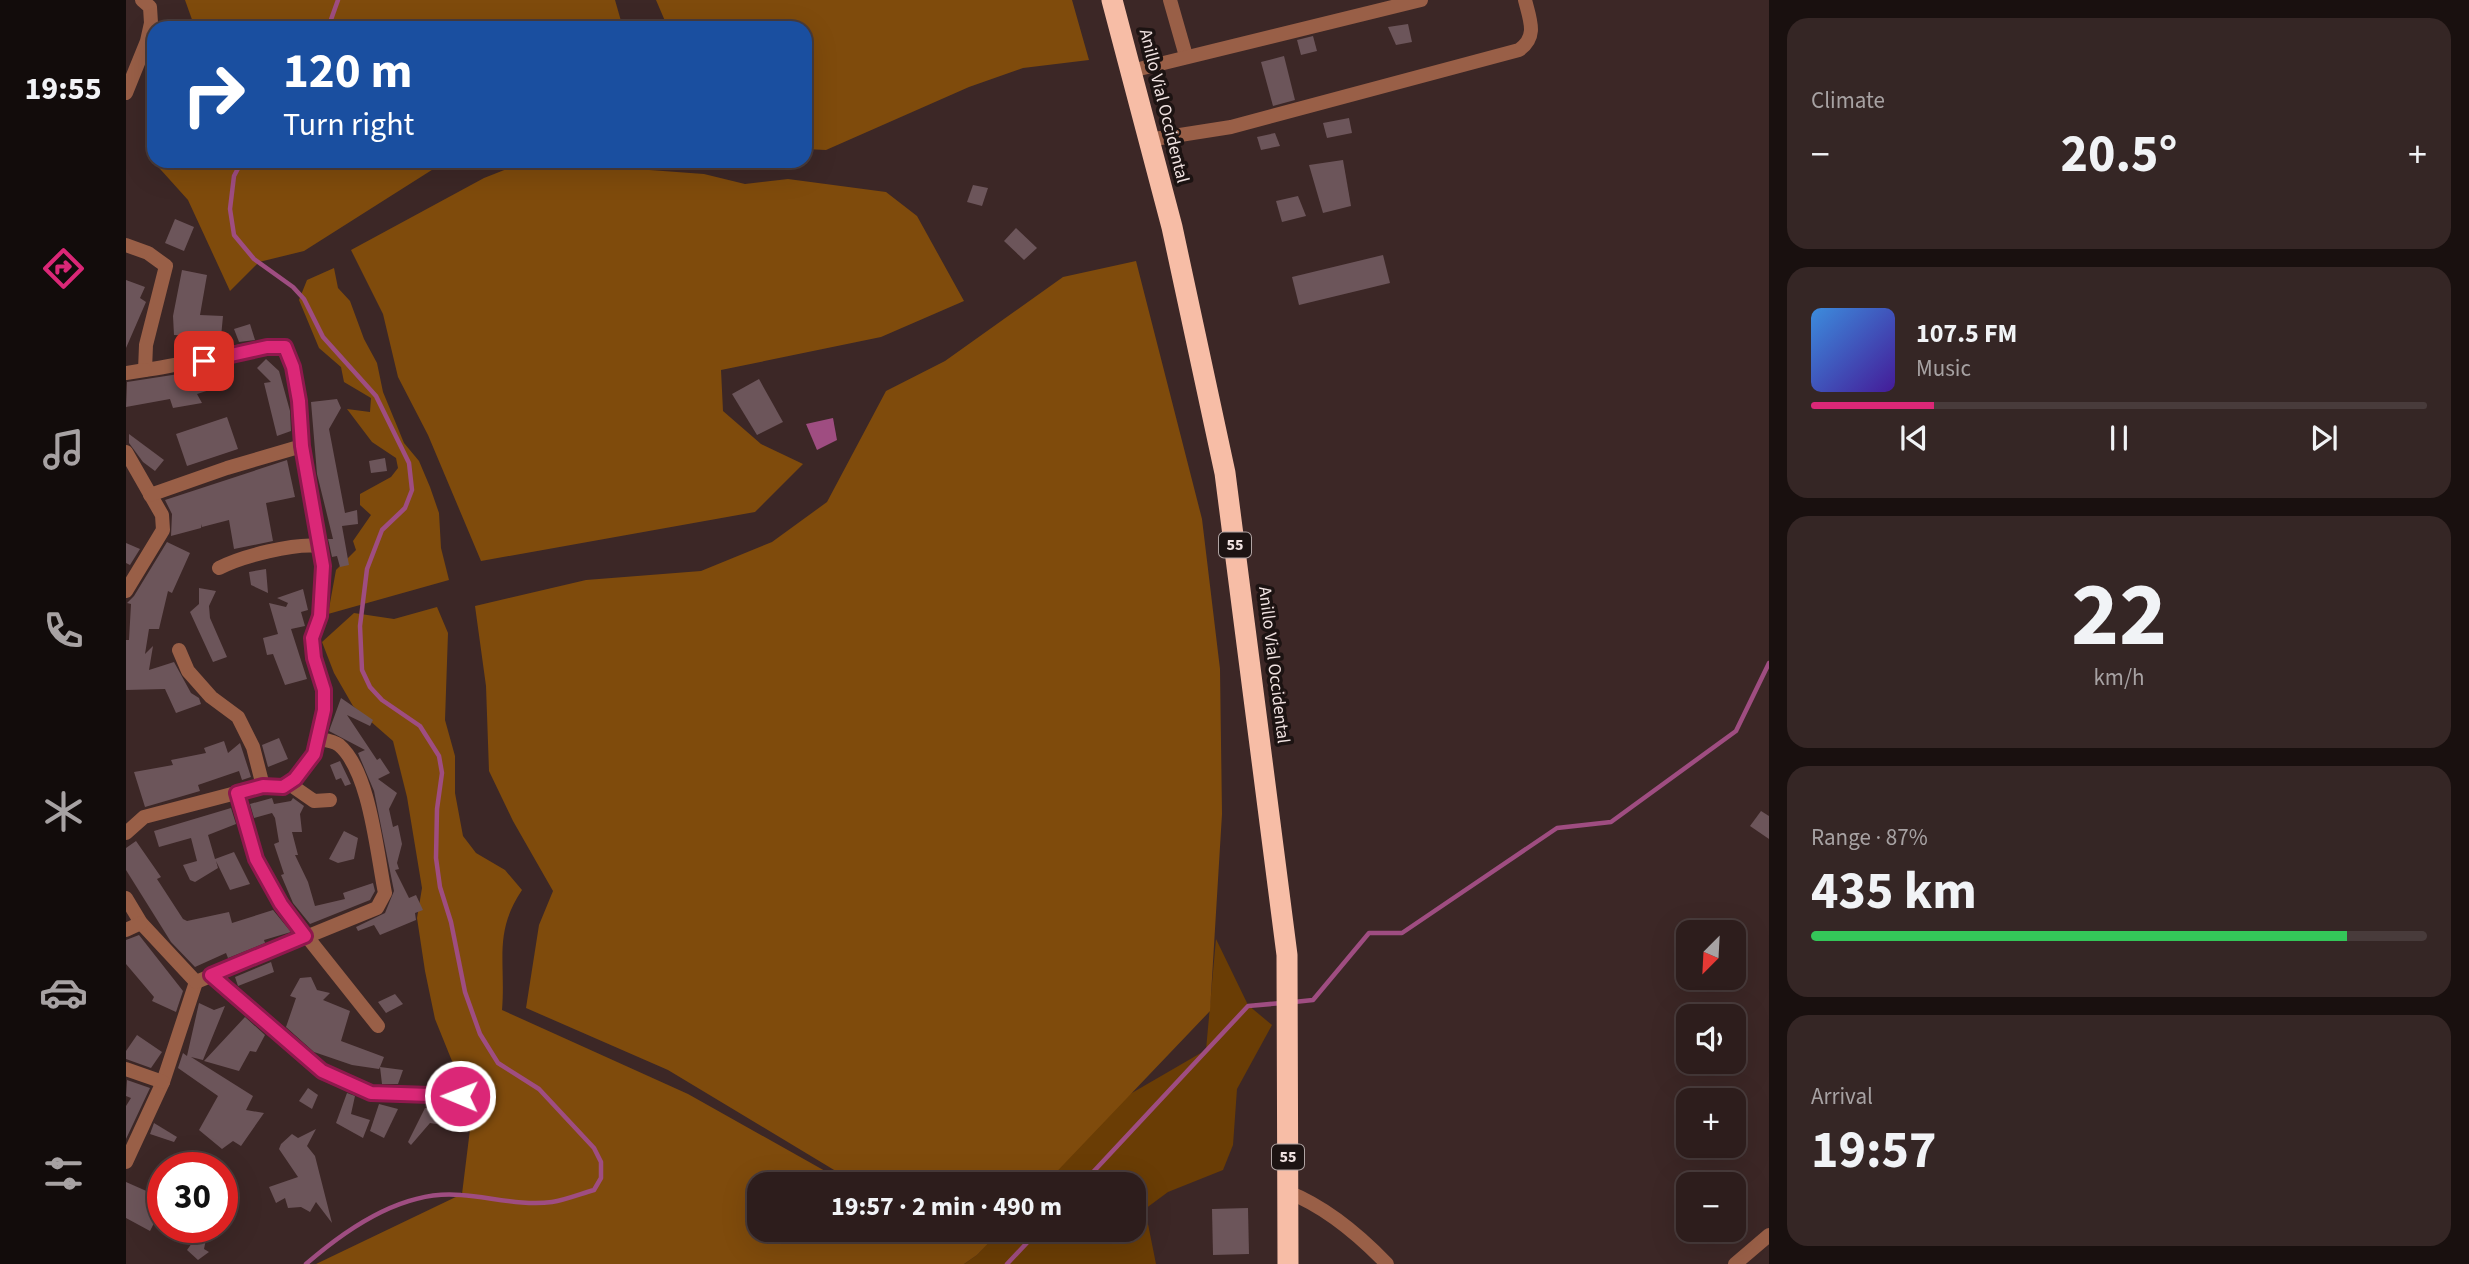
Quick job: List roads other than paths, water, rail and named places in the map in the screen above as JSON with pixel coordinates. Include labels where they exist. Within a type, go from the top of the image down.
[{"type":"highway","name":"Anillo Vial Occidental","points":[[1112,0],[1171,227],[1225,473],[1287,955],[1288,1264]]},
{"type":"street","points":[[142,0],[150,7],[151,21]]},
{"type":"street","points":[[1170,0],[1186,56]]},
{"type":"street","points":[[1131,71],[1421,0]]},
{"type":"street","points":[[1148,140],[1231,127],[1519,50],[1527,45],[1532,33],[1525,0]]},
{"type":"street","points":[[126,93],[147,34]]},
{"type":"street","points":[[126,245],[148,253],[166,266],[146,345],[145,370]]},
{"type":"street","points":[[126,373],[183,365],[267,347],[285,347],[293,367],[299,401],[302,446],[324,587],[320,616],[312,638],[314,658],[324,690],[319,739],[314,754],[288,783],[274,788],[263,786],[204,799],[144,817],[126,833]]},
{"type":"street","points":[[150,495],[302,446]]},
{"type":"street","points":[[126,452],[162,515],[163,530],[126,591]]},
{"type":"street","points":[[219,568],[232,561],[279,549],[304,544],[319,546]]},
{"type":"street","points":[[179,650],[188,671],[211,697],[238,717],[253,747],[263,786]]},
{"type":"street","points":[[126,1162],[163,1082],[196,982],[377,908],[385,893],[362,785],[347,754],[337,743],[319,739]]},
{"type":"street","points":[[288,783],[314,800],[330,800]]},
{"type":"street","points":[[237,793],[256,859],[281,904],[378,1026]]},
{"type":"street","points":[[126,898],[141,923],[196,982]]},
{"type":"street","points":[[126,930],[141,923]]},
{"type":"street","points":[[211,975],[322,1071],[371,1093],[460,1096]]},
{"type":"street","points":[[126,1069],[163,1082]]},
{"type":"street","points":[[1288,1192],[1309,1200],[1330,1215],[1367,1243],[1387,1264]]},
{"type":"street","points":[[1735,1264],[1769,1235]]},
{"type":"waterway","points":[[330,21],[338,0]]},
{"type":"waterway","points":[[238,168],[234,176],[230,209],[234,235],[254,259],[293,287],[304,299],[323,337],[376,396],[409,463],[412,490],[405,508],[382,530],[367,569],[360,626],[362,670],[370,687],[382,700],[420,726],[439,756],[442,773],[437,809],[436,858],[440,887],[451,922],[465,992],[480,1034],[498,1063],[539,1089],[594,1148],[601,1162],[601,1178],[594,1190],[557,1201],[529,1203],[440,1195],[397,1205],[358,1225],[306,1264]]},
{"type":"waterway","points":[[1294,1002],[1313,1000],[1369,933],[1402,933],[1557,828],[1611,822],[1736,731],[1769,663]]},
{"type":"waterway","points":[[1093,1172],[1248,1006],[1282,1003]]},
{"type":"waterway","points":[[1007,1264],[1028,1242]]}]
